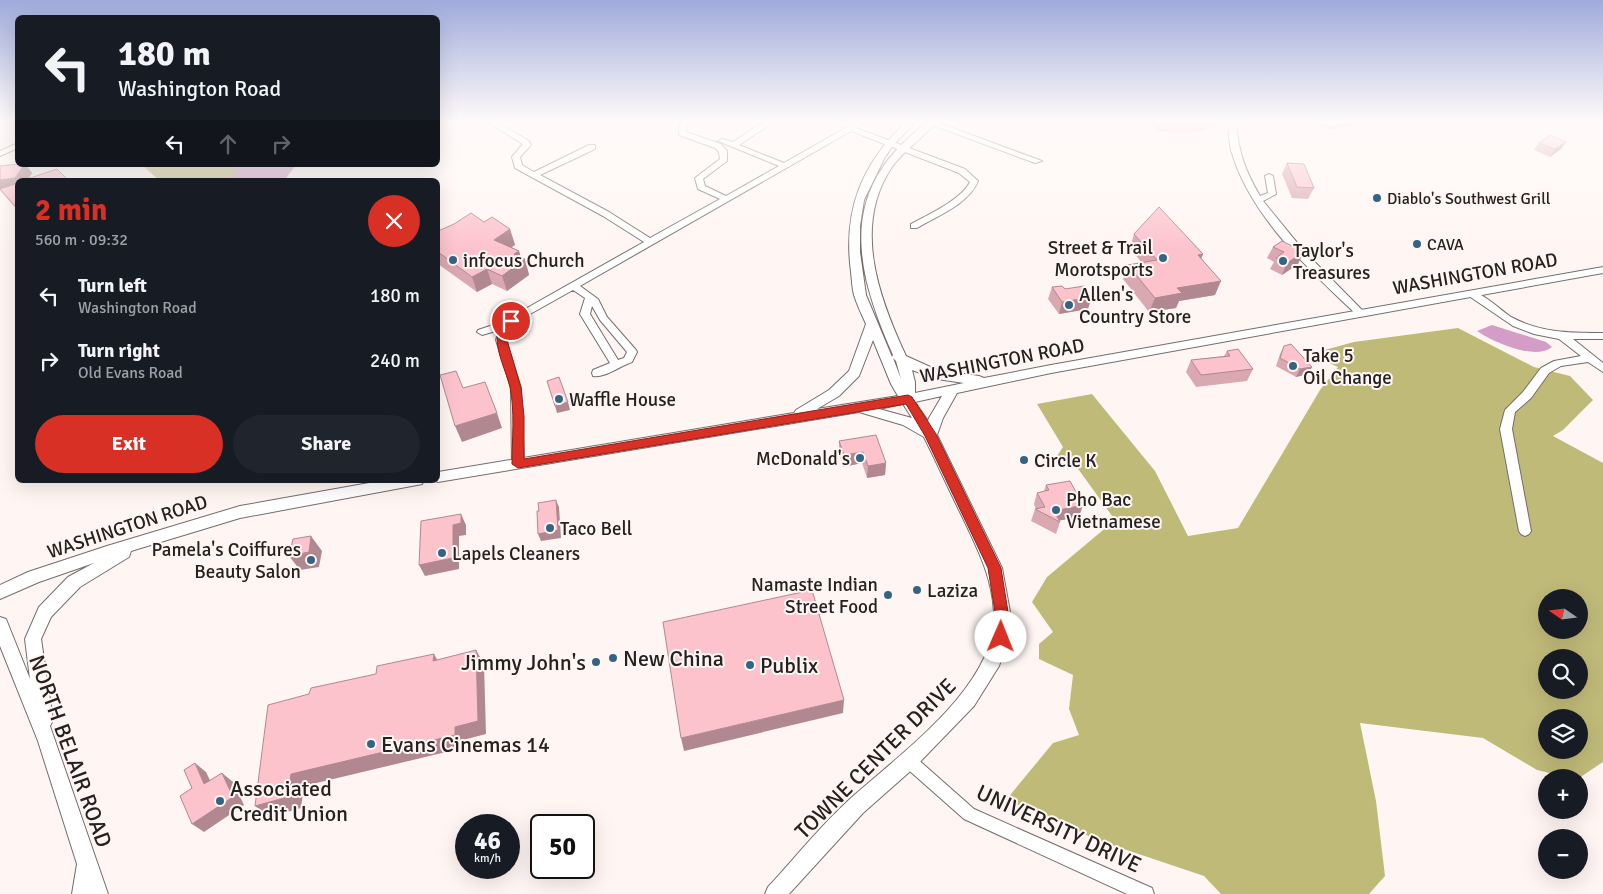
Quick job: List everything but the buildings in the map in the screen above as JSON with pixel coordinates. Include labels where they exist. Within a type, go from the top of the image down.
[{"type":"main road","name":"TOWNE CENTER DRIVE","points":[[775,894],[856,806],[909,761],[968,700],[993,660],[1001,637],[1002,612],[994,568],[930,434],[897,384],[860,295],[855,266],[856,212],[864,186],[876,165]]},
{"type":"main road","points":[[891,165],[881,177],[868,214],[866,253],[875,300],[909,381],[908,399]]},
{"type":"main road","name":"WASHINGTON ROAD","points":[[440,477],[858,408],[990,382],[1603,270]]},
{"type":"main road","points":[[789,419],[806,411],[834,392],[855,372],[872,324]]},
{"type":"main road","points":[[898,357],[915,368],[927,372],[990,382]]},
{"type":"main road","points":[[858,408],[908,422],[930,434],[936,418],[952,390]]},
{"type":"main road","name":"WASHINGTON ROAD","points":[[0,592],[34,577],[240,512],[400,483]]},
{"type":"main road","points":[[47,741],[33,639],[45,612],[74,582],[147,540]]},
{"type":"main road","name":"NORTH BELAIR ROAD","points":[[1,629],[47,741],[73,815],[86,864],[98,894]]},
{"type":"main road","points":[[82,894],[86,864]]},
{"type":"street","points":[[517,165],[606,214],[650,242]]},
{"type":"street","points":[[536,174],[555,165]]},
{"type":"street","points":[[719,165],[707,170],[699,178],[701,187],[726,199]]},
{"type":"street","points":[[914,226],[966,194],[974,186],[974,181],[962,171],[946,165]]},
{"type":"street","points":[[1239,165],[1259,200],[1276,224],[1322,278],[1361,314]]},
{"type":"street","points":[[518,464],[516,388],[502,340],[502,331],[511,321],[553,296],[786,166]]},
{"type":"street","points":[[1259,200],[1272,194],[1269,176]]},
{"type":"street","points":[[573,285],[595,301],[603,318],[632,352],[628,360],[597,373]]},
{"type":"street","points":[[1472,294],[1516,324],[1538,332],[1561,336],[1603,336]]},
{"type":"street","points":[[482,332],[500,326],[508,317],[529,302],[553,296]]},
{"type":"street","points":[[590,297],[585,314],[616,364]]},
{"type":"street","points":[[1561,336],[1603,368]]},
{"type":"street","points":[[1525,531],[1506,429],[1510,410],[1527,395],[1539,381],[1544,371],[1558,362],[1590,358]]},
{"type":"street","name":"UNIVERSITY DRIVE","points":[[909,761],[969,814],[1146,894]]},
{"type":"shaded area","points":[[144,167],[295,167],[284,178],[157,178]]},
{"type":"shaded area","points":[[237,167],[294,167],[286,178],[233,178]]},
{"type":"shaded area","points":[[1492,325],[1546,342],[1552,347],[1545,351],[1525,351],[1503,345],[1477,331]]},
{"type":"shaded area","points":[[1458,328],[1534,367],[1570,376],[1593,400],[1563,430],[1553,436],[1603,463],[1603,762],[1588,772],[1588,769],[1538,770],[1483,738],[1360,723],[1376,801],[1385,876],[1369,894],[1221,894],[1204,876],[1100,841],[1006,800],[1053,743],[1079,735],[1069,709],[1073,675],[1039,659],[1039,644],[1053,632],[1032,602],[1047,577],[1115,520],[1071,459],[1051,465],[1063,447],[1037,404],[1092,394],[1155,471],[1188,536],[1238,528],[1320,390],[1338,367],[1310,354],[1354,342]]},
{"type":"place","name":"Diablo's Southwest Grill","points":[[1377,198]]},
{"type":"place","name":"CAVA","points":[[1417,244]]},
{"type":"place","name":"Street & Trail Morotsports","points":[[1163,258]]},
{"type":"place","name":"infocus Church","points":[[453,260]]},
{"type":"place","name":"Taylor's Treasures","points":[[1283,261]]},
{"type":"place","name":"Allen's Country Store","points":[[1069,305]]},
{"type":"place","name":"Take 5 Oil Change","points":[[1293,366]]},
{"type":"place","name":"Waffle House","points":[[559,399]]},
{"type":"place","name":"McDonald's","points":[[860,458]]},
{"type":"place","name":"Circle K","points":[[1024,460]]},
{"type":"place","name":"Pho Bac Vietnamese","points":[[1056,510]]},
{"type":"place","name":"Taco Bell","points":[[550,528]]},
{"type":"place","name":"Lapels Cleaners","points":[[442,553]]},
{"type":"place","name":"Pamela's Coiffures Beauty Salon","points":[[311,560]]},
{"type":"place","name":"Laziza","points":[[917,590]]},
{"type":"place","name":"Namaste Indian Street Food","points":[[888,595]]},
{"type":"place","name":"New China","points":[[613,658]]},
{"type":"place","name":"Jimmy John's","points":[[596,662]]},
{"type":"place","name":"Publix","points":[[750,665]]},
{"type":"place","name":"Evans Cinemas 14","points":[[371,744]]},
{"type":"place","name":"Associated Credit Union","points":[[220,801]]},
{"type":"route","points":[[511,321],[502,331],[502,340],[516,388],[518,464],[908,399],[930,434],[994,568],[1002,612],[1001,637]]}]
